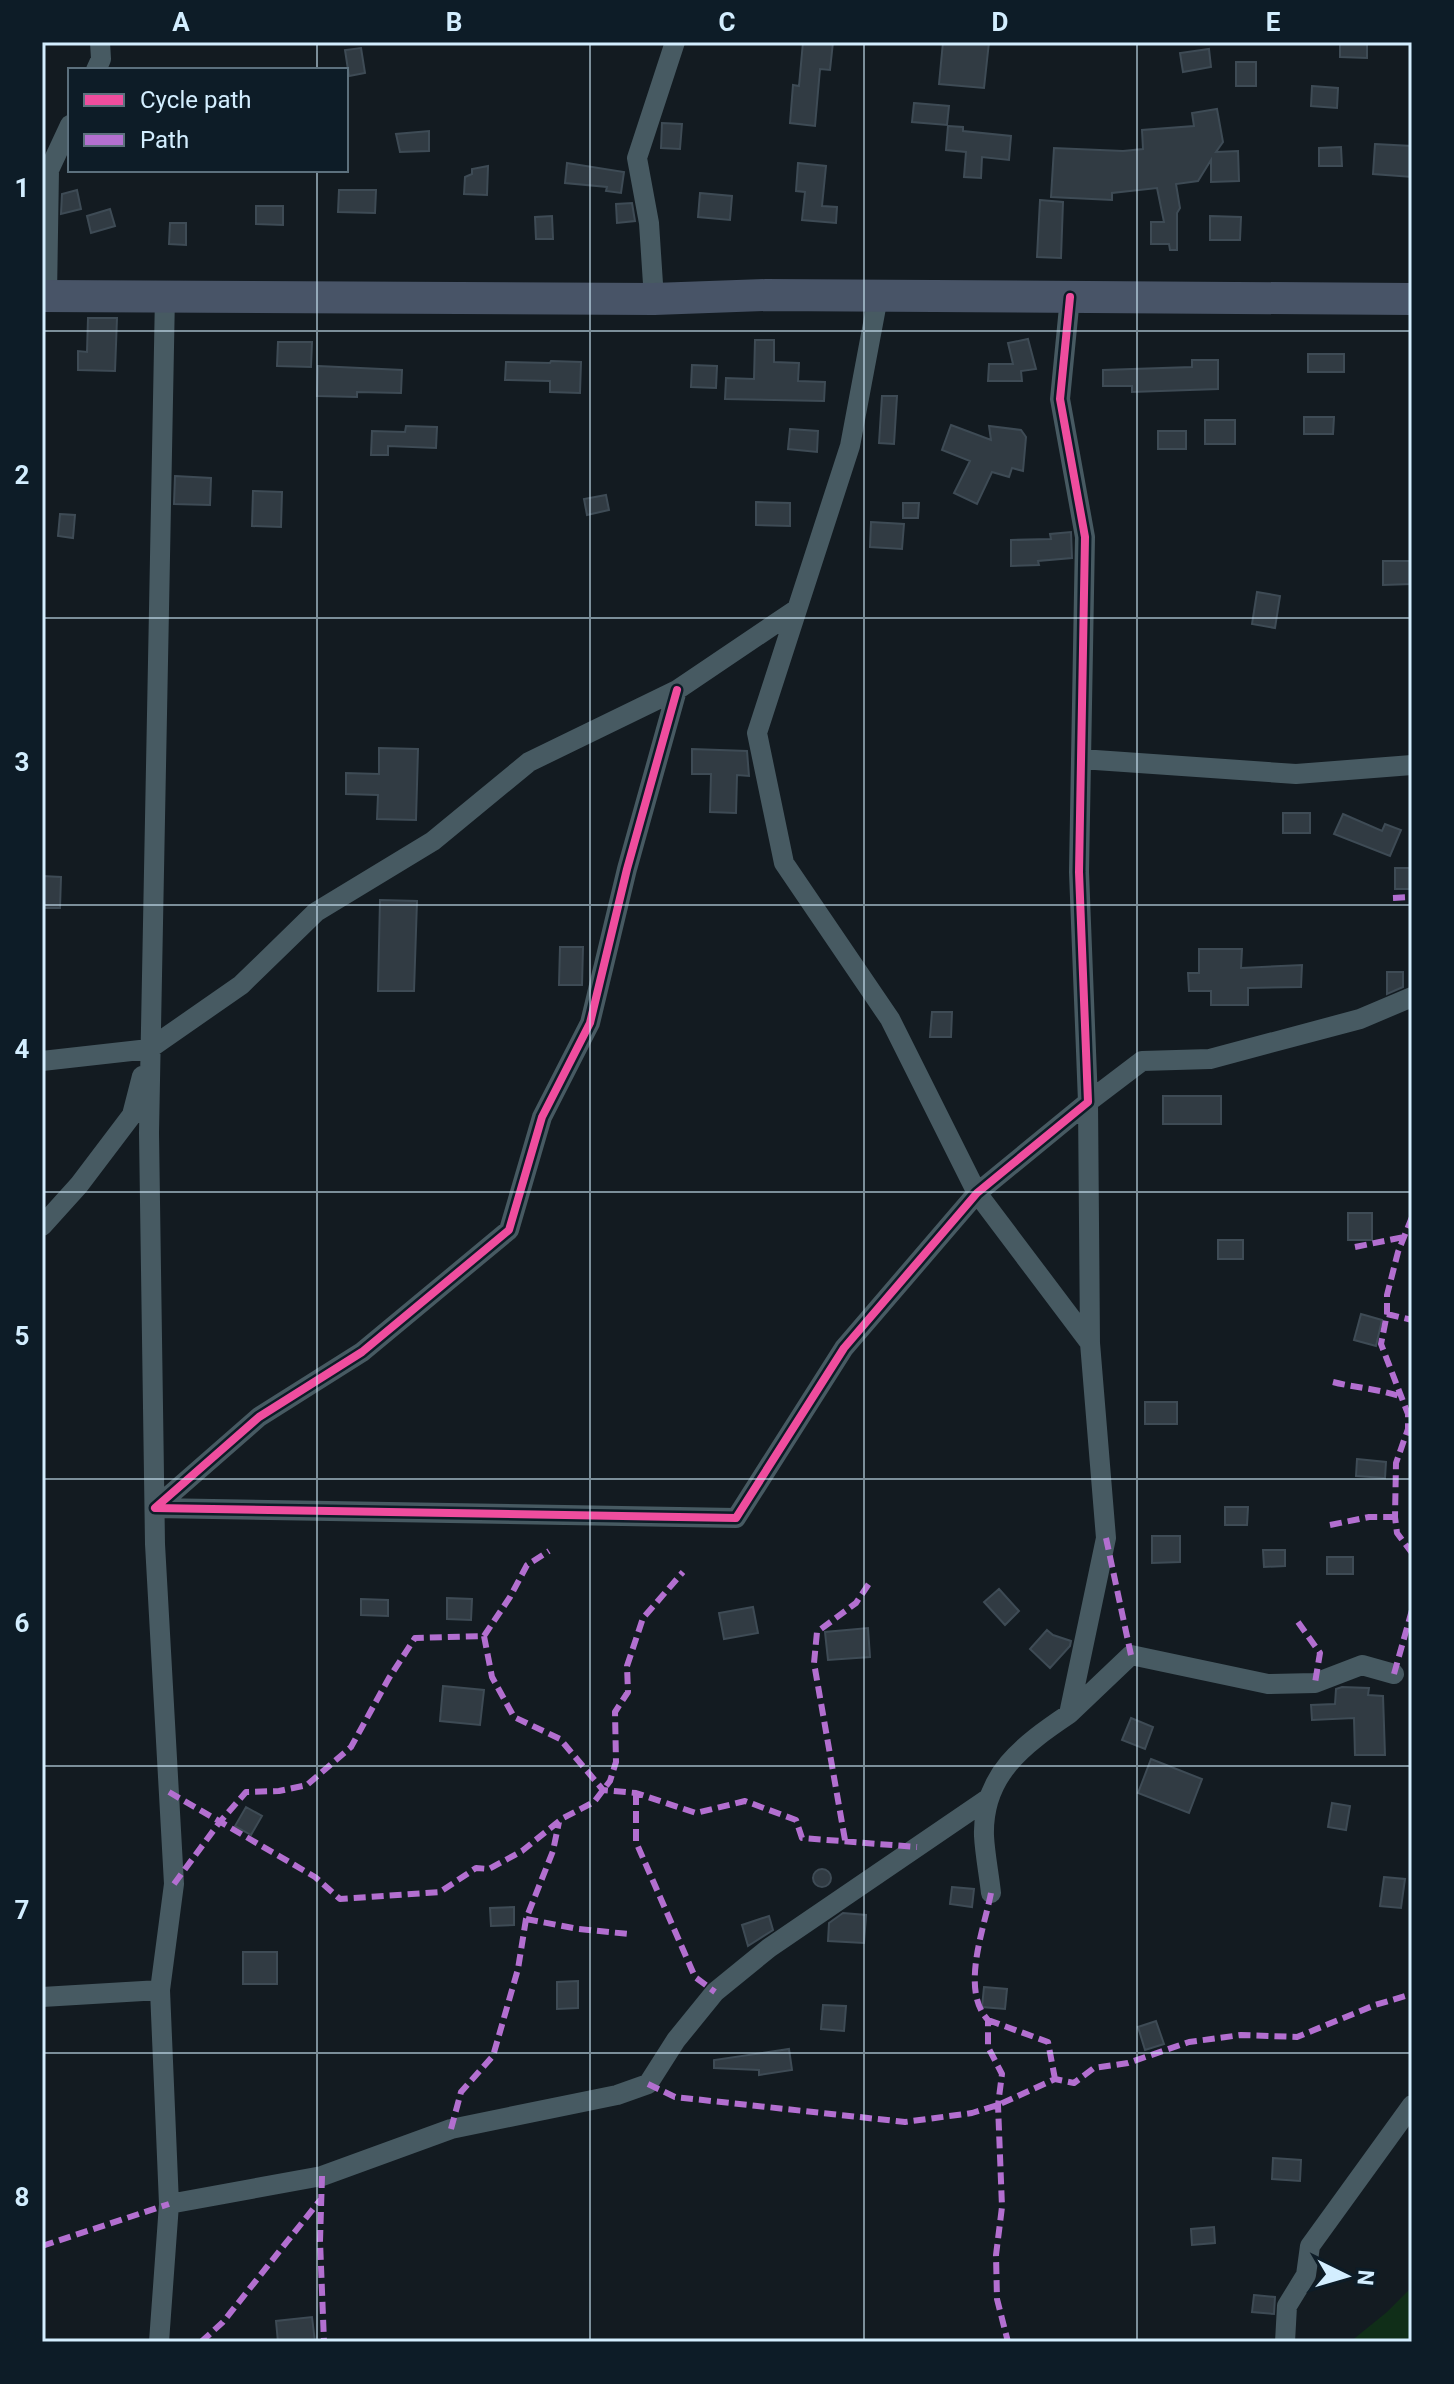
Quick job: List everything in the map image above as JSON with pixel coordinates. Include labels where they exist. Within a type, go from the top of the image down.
[{"type":"main road","points":[[44,296],[654,299],[766,295],[1412,299]]},
{"type":"street","points":[[97,68],[101,59],[100,42]]},
{"type":"street","points":[[654,299],[649,223],[637,158],[675,42]]},
{"type":"street","points":[[44,296],[49,170],[68,129]]},
{"type":"street","points":[[159,2342],[169,2204],[160,1990],[174,1884],[155,1544],[149,1049],[165,295]]},
{"type":"street","points":[[878,297],[850,446],[757,733],[784,863],[890,1019],[977,1193],[1090,1343]]},
{"type":"street","points":[[1069,1714],[1106,1538],[1090,1343],[1088,1102],[1079,872],[1085,537],[1060,399],[1070,297]]},
{"type":"street","points":[[42,1061],[149,1049],[241,985],[316,912],[433,841],[529,762],[677,690],[797,609]]},
{"type":"street","points":[[155,1508],[259,1417],[362,1352],[509,1230],[542,1117],[590,1023],[627,869],[677,690]]},
{"type":"street","points":[[1081,759],[1296,774],[1412,765]]},
{"type":"street","points":[[155,1508],[736,1518],[844,1348],[977,1193],[1088,1102],[1142,1061],[1210,1059],[1360,1019],[1412,997]]},
{"type":"street","points":[[42,1226],[79,1185],[132,1115],[149,1049]]},
{"type":"street","points":[[991,1893],[984,1836],[986,1800],[1006,1764],[1033,1738],[1069,1714],[1131,1655],[1268,1684],[1315,1683],[1362,1665],[1394,1674]]},
{"type":"street","points":[[169,2204],[322,2176],[451,2129],[617,2095],[648,2084],[676,2040],[715,1992],[769,1948],[986,1800]]},
{"type":"street","points":[[42,1997],[160,1990]]},
{"type":"street","points":[[1285,2342],[1287,2306],[1306,2275],[1310,2246],[1412,2105]]},
{"type":"green space","points":[[1412,2287],[1412,2342],[1350,2342],[1387,2312]]},
{"type":"building","points":[[803,42],[833,42],[830,70],[820,69],[815,126],[790,123],[793,85],[799,86]]},
{"type":"building","points":[[943,42],[989,42],[984,88],[939,84]]},
{"type":"building","points":[[1340,42],[1367,42],[1367,58],[1340,57]]},
{"type":"building","points":[[361,48],[365,73],[349,76],[345,50]]},
{"type":"building","points":[[1209,49],[1211,67],[1183,72],[1180,53]]},
{"type":"building","points":[[1236,62],[1256,62],[1256,86],[1236,86]]},
{"type":"building","points":[[1312,86],[1338,88],[1337,108],[1311,106]]},
{"type":"building","points":[[914,103],[949,106],[947,125],[912,122]]},
{"type":"building","points":[[1217,109],[1223,142],[1216,152],[1238,151],[1239,181],[1211,182],[1211,160],[1198,181],[1176,184],[1180,208],[1177,213],[1177,250],[1170,250],[1169,244],[1151,244],[1151,222],[1164,222],[1157,188],[1112,193],[1112,200],[1051,197],[1054,148],[1143,149],[1142,130],[1194,126],[1192,113]]},
{"type":"building","points":[[662,123],[682,124],[680,149],[661,148]]},
{"type":"building","points":[[948,126],[963,127],[963,131],[1011,136],[1009,160],[982,157],[981,178],[964,177],[966,152],[946,150]]},
{"type":"building","points":[[429,131],[429,151],[400,152],[396,134]]},
{"type":"building","points":[[1375,144],[1412,146],[1412,177],[1373,174]]},
{"type":"building","points":[[1341,147],[1342,166],[1319,166],[1319,148]]},
{"type":"building","points":[[567,163],[624,172],[621,193],[606,191],[607,187],[565,183]]},
{"type":"building","points":[[798,163],[826,166],[822,206],[837,207],[836,223],[802,220],[805,192],[796,191]]},
{"type":"building","points":[[488,166],[487,195],[464,194],[465,177],[472,174],[472,169]]},
{"type":"building","points":[[77,190],[81,209],[61,214],[62,194]]},
{"type":"building","points":[[339,190],[376,190],[375,213],[338,212]]},
{"type":"building","points":[[700,193],[732,196],[730,220],[698,217]]},
{"type":"building","points":[[1040,200],[1063,202],[1061,258],[1037,257]]},
{"type":"building","points":[[632,203],[635,221],[617,223],[616,204]]},
{"type":"building","points":[[256,206],[283,206],[283,225],[256,224]]},
{"type":"building","points":[[110,209],[115,226],[91,233],[87,216]]},
{"type":"building","points":[[552,216],[553,239],[536,239],[535,217]]},
{"type":"building","points":[[1210,216],[1241,217],[1240,240],[1210,240]]},
{"type":"building","points":[[170,223],[186,223],[186,245],[169,244]]},
{"type":"building","points":[[88,318],[117,318],[115,371],[78,370],[78,351],[87,352]]},
{"type":"building","points":[[1028,339],[1036,369],[1021,371],[1022,381],[988,381],[989,364],[1013,364],[1008,343]]},
{"type":"building","points":[[755,340],[774,340],[774,362],[799,363],[798,381],[825,382],[824,401],[725,399],[726,378],[754,379]]},
{"type":"building","points":[[278,342],[312,342],[311,367],[277,366]]},
{"type":"building","points":[[1308,354],[1344,354],[1344,372],[1308,372]]},
{"type":"building","points":[[1192,360],[1218,360],[1218,389],[1132,392],[1132,386],[1103,386],[1103,370],[1192,367]]},
{"type":"building","points":[[506,362],[581,362],[580,393],[550,392],[550,381],[505,380]]},
{"type":"building","points":[[692,365],[717,366],[716,388],[691,387]]},
{"type":"building","points":[[318,366],[402,370],[401,393],[357,392],[357,397],[317,396]]},
{"type":"building","points":[[882,396],[897,396],[894,444],[879,443]]},
{"type":"building","points":[[1304,417],[1334,417],[1333,434],[1304,434]]},
{"type":"building","points":[[1205,420],[1235,420],[1235,444],[1205,444]]},
{"type":"building","points":[[951,425],[991,440],[989,426],[1021,430],[1026,437],[1023,471],[1012,468],[1009,477],[992,472],[977,504],[954,493],[970,461],[942,450]]},
{"type":"building","points":[[406,426],[437,427],[436,448],[388,446],[388,455],[371,455],[372,431],[405,432]]},
{"type":"building","points":[[790,429],[818,431],[817,452],[788,449]]},
{"type":"building","points":[[1158,431],[1186,431],[1186,449],[1158,449]]},
{"type":"building","points":[[175,476],[211,478],[210,505],[174,504]]},
{"type":"building","points":[[253,491],[282,492],[281,527],[252,526]]},
{"type":"building","points":[[606,495],[609,510],[587,515],[584,499]]},
{"type":"building","points":[[756,502],[790,503],[790,526],[756,525]]},
{"type":"building","points":[[903,503],[919,503],[918,518],[903,518]]},
{"type":"building","points":[[60,514],[75,515],[73,538],[58,536]]},
{"type":"building","points":[[871,522],[904,524],[902,549],[870,547]]},
{"type":"building","points":[[1071,532],[1072,558],[1038,561],[1039,565],[1011,566],[1011,540],[1051,539],[1050,534]]},
{"type":"building","points":[[1383,561],[1412,561],[1412,584],[1383,585]]},
{"type":"building","points":[[1257,592],[1280,596],[1275,628],[1252,624]]},
{"type":"building","points":[[379,748],[418,749],[416,820],[377,819],[378,795],[346,794],[346,773],[379,774]]},
{"type":"building","points":[[692,749],[747,751],[749,776],[737,775],[736,813],[710,812],[711,774],[692,774]]},
{"type":"building","points":[[1283,813],[1310,813],[1310,833],[1283,833]]},
{"type":"building","points":[[1343,814],[1382,831],[1385,824],[1401,830],[1390,856],[1334,834]]},
{"type":"building","points":[[1395,868],[1412,868],[1412,889],[1395,889]]},
{"type":"building","points":[[42,876],[61,877],[60,908],[42,908]]},
{"type":"building","points":[[380,900],[417,901],[414,991],[378,991]]},
{"type":"building","points":[[560,947],[583,947],[582,985],[559,985]]},
{"type":"building","points":[[1199,949],[1242,949],[1241,968],[1302,965],[1301,987],[1248,988],[1248,1005],[1211,1005],[1211,991],[1189,991],[1188,973],[1199,973]]},
{"type":"building","points":[[1387,972],[1403,972],[1403,987],[1387,994]]},
{"type":"building","points":[[932,1012],[952,1012],[951,1037],[930,1037]]},
{"type":"building","points":[[1163,1096],[1221,1096],[1221,1124],[1163,1124]]},
{"type":"building","points":[[1348,1213],[1372,1213],[1372,1240],[1348,1240]]},
{"type":"building","points":[[1218,1240],[1243,1240],[1243,1259],[1218,1259]]},
{"type":"building","points":[[1361,1314],[1382,1320],[1376,1346],[1354,1340]]},
{"type":"building","points":[[1145,1402],[1177,1402],[1177,1424],[1145,1424]]},
{"type":"building","points":[[1357,1459],[1386,1462],[1385,1478],[1356,1476]]},
{"type":"building","points":[[1225,1507],[1248,1507],[1247,1525],[1225,1525]]},
{"type":"building","points":[[1152,1536],[1180,1536],[1180,1562],[1152,1563]]},
{"type":"building","points":[[1263,1550],[1285,1550],[1285,1566],[1264,1567]]},
{"type":"building","points":[[1327,1557],[1353,1557],[1353,1574],[1327,1574]]},
{"type":"building","points":[[999,1589],[1019,1611],[1005,1625],[984,1602]]},
{"type":"building","points":[[447,1598],[472,1599],[471,1620],[447,1619]]},
{"type":"building","points":[[361,1599],[388,1600],[388,1616],[361,1615]]},
{"type":"building","points":[[753,1607],[758,1633],[724,1639],[719,1613]]},
{"type":"building","points":[[868,1628],[870,1657],[828,1660],[825,1632]]},
{"type":"building","points":[[1047,1630],[1071,1641],[1050,1668],[1030,1649]]},
{"type":"building","points":[[443,1686],[484,1690],[480,1725],[440,1721]]},
{"type":"building","points":[[1369,1688],[1368,1695],[1383,1696],[1385,1755],[1355,1755],[1354,1718],[1312,1720],[1311,1705],[1335,1704],[1336,1689]]},
{"type":"building","points":[[1131,1718],[1153,1727],[1145,1749],[1122,1740]]},
{"type":"building","points":[[1151,1759],[1202,1779],[1189,1813],[1138,1793]]},
{"type":"building","points":[[1332,1803],[1350,1806],[1346,1830],[1328,1827]]},
{"type":"building","points":[[246,1807],[262,1816],[251,1835],[235,1826]]},
{"type":"building","points":[[822,1869],[831,1878],[822,1887],[813,1878]]},
{"type":"building","points":[[1384,1877],[1405,1879],[1401,1908],[1380,1906]]},
{"type":"building","points":[[952,1887],[974,1889],[972,1907],[950,1904]]},
{"type":"building","points":[[514,1907],[514,1925],[491,1926],[490,1908]]},
{"type":"building","points":[[843,1913],[866,1915],[864,1943],[828,1941],[829,1923]]},
{"type":"building","points":[[769,1916],[773,1930],[748,1946],[742,1925]]},
{"type":"building","points":[[243,1952],[277,1952],[277,1984],[243,1984]]},
{"type":"building","points":[[578,1981],[578,2008],[557,2009],[557,1982]]},
{"type":"building","points":[[984,1987],[1007,1989],[1005,2009],[982,2007]]},
{"type":"building","points":[[823,2005],[846,2006],[844,2031],[821,2029]]},
{"type":"building","points":[[1156,2021],[1164,2044],[1145,2050],[1138,2027]]},
{"type":"building","points":[[789,2049],[792,2070],[759,2075],[759,2070],[714,2068],[714,2060]]},
{"type":"building","points":[[1273,2158],[1301,2160],[1300,2181],[1272,2179]]},
{"type":"building","points":[[1214,2227],[1215,2243],[1192,2245],[1191,2229]]},
{"type":"building","points":[[1254,2295],[1275,2297],[1274,2314],[1252,2312]]},
{"type":"building","points":[[312,2317],[315,2342],[278,2342],[276,2321]]},
{"type":"marked path","points":[[1393,898],[1412,897]]},
{"type":"marked path","points":[[1412,1217],[1398,1252],[1387,1295],[1381,1344],[1408,1414],[1408,1429],[1396,1463],[1395,1517],[1397,1533],[1412,1553]]},
{"type":"marked path","points":[[1355,1247],[1404,1237]]},
{"type":"marked path","points":[[1387,1314],[1412,1320]]},
{"type":"marked path","points":[[1333,1382],[1402,1397]]},
{"type":"marked path","points":[[1330,1525],[1369,1517],[1395,1517]]},
{"type":"marked path","points":[[1106,1538],[1131,1655]]},
{"type":"marked path","points":[[174,1884],[246,1792],[279,1791],[307,1785],[351,1747],[415,1638],[484,1636],[527,1565],[549,1551]]},
{"type":"marked path","points":[[169,1792],[315,1877],[340,1899],[440,1892],[476,1868],[489,1869],[522,1851],[563,1818],[594,1802],[610,1781],[616,1762],[615,1712],[628,1692],[627,1666],[643,1618],[683,1572]]},
{"type":"marked path","points":[[845,1840],[814,1663],[817,1632],[856,1603],[870,1582]]},
{"type":"marked path","points":[[1394,1674],[1412,1610]]},
{"type":"marked path","points":[[1298,1622],[1320,1653],[1315,1683]]},
{"type":"marked path","points":[[484,1636],[492,1677],[514,1717],[560,1739],[603,1790],[636,1793],[696,1813],[745,1801],[796,1820],[802,1838],[917,1847]]},
{"type":"marked path","points":[[636,1793],[636,1842],[695,1977],[715,1992]]},
{"type":"marked path","points":[[451,2129],[461,2092],[493,2056],[518,1969],[526,1919],[553,1851],[559,1822]]},
{"type":"marked path","points":[[991,1893],[975,1976],[980,2007],[988,2020],[988,2047],[1002,2074],[998,2105],[1002,2207],[996,2255],[997,2299],[1008,2342]]},
{"type":"marked path","points":[[526,1919],[578,1929],[629,1934]]},
{"type":"marked path","points":[[648,2084],[675,2097],[905,2122],[972,2113],[998,2105],[1055,2079],[1074,2083],[1094,2068],[1128,2063],[1189,2042],[1241,2035],[1297,2037],[1375,2005],[1412,1994]]},
{"type":"marked path","points":[[988,2020],[1048,2042],[1055,2079]]},
{"type":"marked path","points":[[322,2176],[320,2241],[324,2342]]},
{"type":"marked path","points":[[201,2342],[223,2322],[321,2199]]},
{"type":"marked path","points":[[42,2246],[169,2204]]},
{"type":"cycle path","points":[[677,690],[627,869],[590,1023],[542,1117],[509,1230],[362,1352],[259,1417],[155,1508],[736,1518],[844,1348],[977,1193],[1088,1102],[1079,872],[1085,537],[1060,399],[1070,297]]}]
